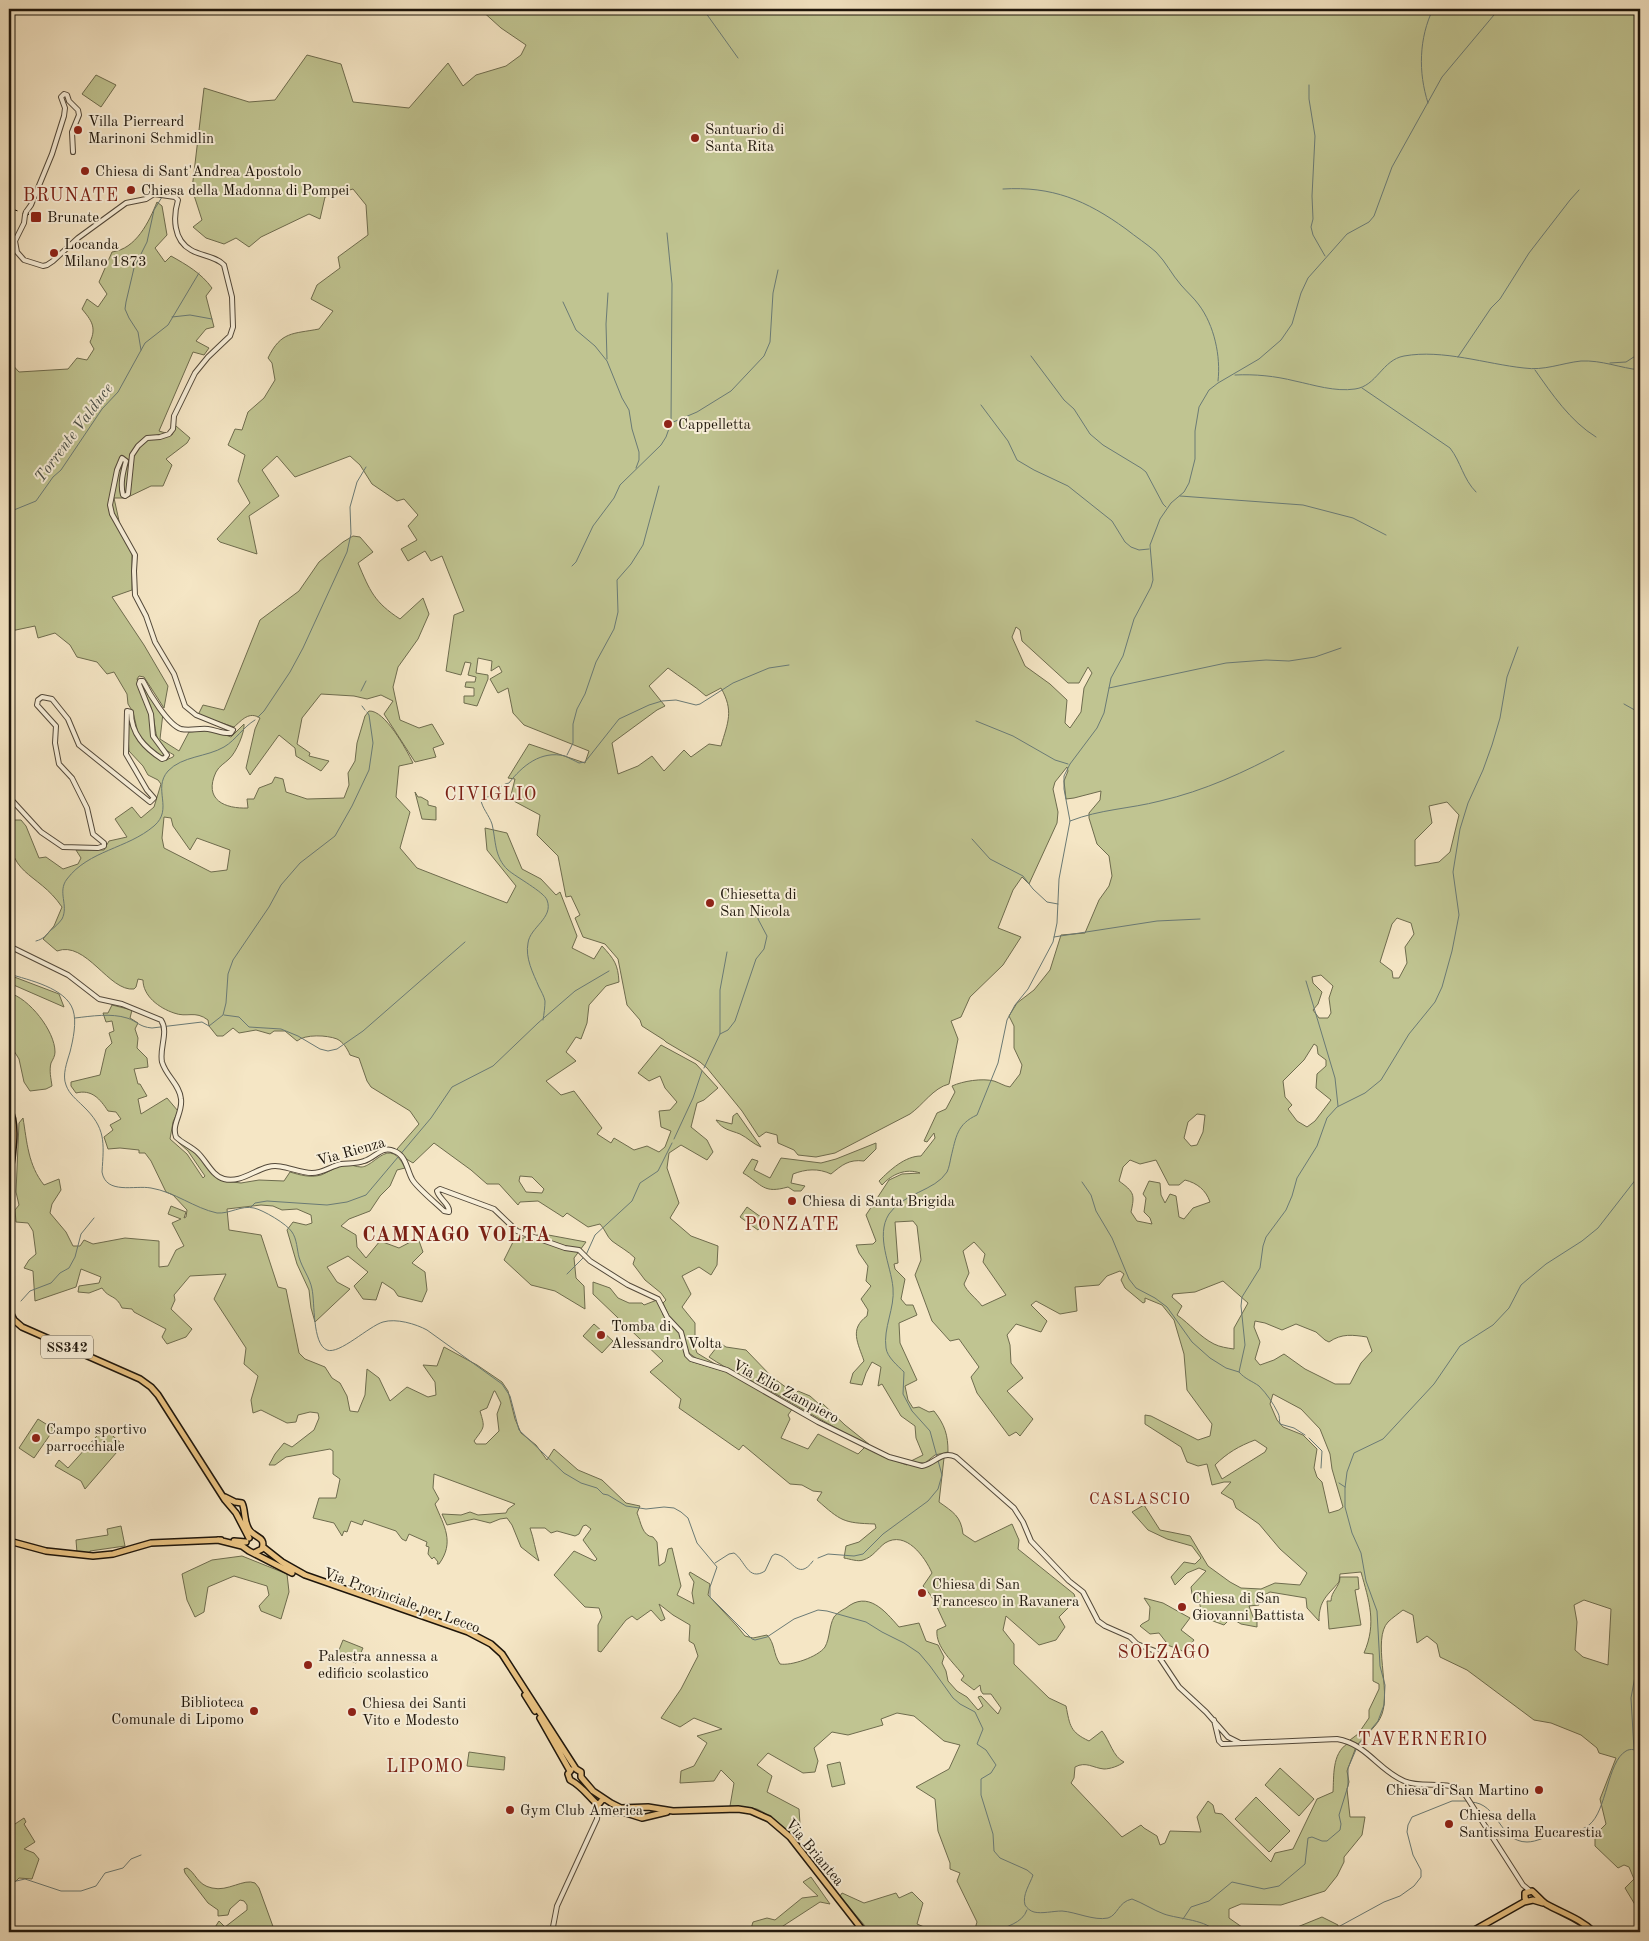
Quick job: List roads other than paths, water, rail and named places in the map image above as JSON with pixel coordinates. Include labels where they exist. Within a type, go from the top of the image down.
[{"type":"main road","points":[[9,1110],[13,1119],[12,1161],[9,1176]]},
{"type":"main road","name":"SS342","points":[[9,1310],[14,1320],[22,1327],[140,1379],[151,1387],[170,1412],[223,1495],[234,1505]]},
{"type":"main road","points":[[247,1543],[234,1505],[242,1503],[245,1521],[249,1529],[262,1539],[263,1547],[258,1552],[253,1553]]},
{"type":"main road","points":[[236,1513],[243,1511]]},
{"type":"main road","points":[[9,1541],[46,1551],[93,1556],[113,1554],[152,1544],[218,1540],[247,1543],[258,1536]]},
{"type":"main road","name":"Via Provinciale per Lecco","points":[[247,1543],[253,1553],[310,1581],[469,1635],[490,1647],[504,1662],[540,1717],[570,1770]]},
{"type":"main road","name":"Via Provinciale per Lecco","points":[[263,1547],[282,1562],[305,1575],[468,1632],[491,1644],[507,1660],[576,1769]]},
{"type":"main road","points":[[576,1769],[581,1772],[589,1788],[611,1803],[628,1809],[644,1808],[673,1811],[642,1818],[626,1813],[606,1812],[598,1807],[576,1782],[569,1778],[570,1770],[576,1769]]},
{"type":"main road","points":[[576,1782],[582,1777]]},
{"type":"main road","points":[[598,1807],[603,1799]]},
{"type":"main road","points":[[606,1812],[610,1809],[611,1803]]},
{"type":"main road","points":[[644,1808],[647,1812],[645,1817]]},
{"type":"main road","name":"Via Briantea","points":[[673,1811],[738,1809],[751,1811],[768,1818],[790,1837],[864,1932]]},
{"type":"main road","points":[[1472,1932],[1529,1896],[1585,1925],[1594,1932]]},
{"type":"street","points":[[9,796],[41,832],[63,847],[104,847],[104,843],[93,834],[87,808],[72,778],[59,764],[55,744],[56,726],[37,705],[38,700],[42,697],[52,698],[63,712],[79,745],[150,802],[154,798],[147,790],[126,754],[127,711],[131,712],[141,743],[162,759],[167,755],[153,736],[151,714],[140,681],[143,681],[163,712],[177,727],[190,730],[207,728],[226,734],[231,733],[233,730],[196,715],[185,706],[174,674],[156,642],[135,595],[135,555],[112,514],[110,505],[121,458],[124,458],[126,461],[122,485],[123,495],[125,496],[128,494],[132,455],[138,446],[148,438],[160,438],[169,434],[173,428],[174,416],[195,373],[208,357],[227,340],[233,327],[232,297],[224,264],[191,250],[184,244],[174,224],[178,200],[169,196],[154,194],[146,199],[126,203],[78,238],[47,265],[33,263],[20,257],[16,246],[17,237],[54,148],[65,112],[61,97],[64,94],[67,95],[69,101],[78,110],[79,115],[72,132],[73,152]]},
{"type":"street","name":"Via Rienza","points":[[9,946],[73,978],[101,1000],[122,1004],[161,1020],[164,1030],[161,1051],[162,1061],[168,1075],[179,1091],[181,1100],[181,1110],[174,1126],[176,1136],[199,1153],[218,1176],[224,1179],[238,1178],[250,1175],[268,1166],[277,1166],[297,1172],[322,1172],[340,1164],[364,1161],[387,1149],[398,1152],[405,1162],[412,1181],[444,1211],[449,1212]]},
{"type":"street","name":"Via Elio Zampiero","points":[[449,1212],[449,1208],[438,1194],[440,1189],[494,1208],[517,1231],[565,1248],[579,1250],[590,1260],[628,1285],[658,1299],[667,1317],[681,1332],[687,1355],[691,1359],[727,1370],[818,1422],[884,1454],[917,1466],[926,1466],[942,1455],[956,1457],[1014,1508],[1035,1546],[1082,1592],[1100,1622],[1130,1637],[1139,1645],[1150,1648],[1160,1658],[1168,1673],[1179,1687],[1214,1720]]},
{"type":"street","points":[[1214,1720],[1227,1736],[1240,1743]]},
{"type":"street","points":[[1214,1720],[1219,1739],[1224,1744],[1337,1739],[1355,1744],[1358,1748],[1370,1754],[1388,1771],[1405,1781],[1419,1785],[1454,1786],[1458,1788],[1466,1796],[1529,1896]]},
{"type":"street","points":[[552,1932],[557,1906],[597,1819],[598,1807]]},
{"type":"street","points":[[597,1819],[606,1812]]},
{"type":"waterway","points":[[703,9],[738,58]]},
{"type":"waterway","points":[[1428,103],[1421,67],[1425,32],[1433,9]]},
{"type":"waterway","points":[[818,1558],[828,1554],[854,1556],[863,1554],[883,1534],[928,1501],[938,1489],[942,1475],[930,1431],[912,1411],[903,1394],[904,1372],[891,1358],[886,1348],[886,1333],[893,1288],[885,1251],[883,1232],[885,1223],[889,1214],[902,1201],[935,1184],[947,1172],[958,1132],[965,1123],[977,1115],[998,1063],[1007,1020],[1015,1005],[1028,989],[1053,942],[1057,923],[1059,879],[1070,821],[1064,789],[1064,776],[1070,764],[1097,728],[1104,713],[1111,678],[1123,656],[1134,619],[1151,587],[1153,580],[1150,545],[1160,519],[1171,503],[1184,492],[1189,483],[1195,459],[1195,431],[1199,407],[1209,390],[1259,359],[1281,340],[1292,324],[1301,293],[1308,278],[1347,234],[1369,222],[1374,216],[1392,167],[1442,77],[1499,9]]},
{"type":"waterway","points":[[1309,85],[1309,99],[1315,136],[1312,196],[1313,219],[1311,227],[1313,235],[1325,256]]},
{"type":"waterway","points":[[1003,189],[1037,190],[1068,197],[1097,210],[1156,252],[1199,305],[1209,322],[1217,351],[1218,381]]},
{"type":"waterway","points":[[1458,357],[1491,308],[1500,299],[1529,253],[1579,190]]},
{"type":"waterway","points":[[141,350],[138,332],[125,309],[134,268],[147,242],[154,210],[162,197]]},
{"type":"waterway","points":[[572,566],[576,562],[593,526],[614,498],[620,485],[661,445],[671,423],[672,284],[667,233]]},
{"type":"waterway","points":[[671,423],[697,412],[731,391],[764,356],[770,342],[773,293],[778,270]]},
{"type":"waterway","name":"Torrente Valduce","points":[[9,512],[36,501],[53,477],[61,470],[102,409],[118,392],[145,343],[168,325],[199,273]]},
{"type":"waterway","points":[[607,359],[606,324],[608,293]]},
{"type":"waterway","points":[[563,302],[576,330],[595,346],[607,361],[629,410],[639,452],[636,468]]},
{"type":"waterway","points":[[172,317],[190,315],[212,319]]},
{"type":"waterway","points":[[1610,363],[1626,362],[1640,353]]},
{"type":"waterway","points":[[1235,375],[1288,379],[1332,389],[1347,390],[1363,387],[1396,358],[1419,354],[1464,358],[1531,369],[1589,361],[1640,370]]},
{"type":"waterway","points":[[1031,356],[1064,400],[1074,409],[1090,434],[1103,445],[1146,472],[1166,507]]},
{"type":"waterway","points":[[1535,370],[1570,415],[1596,437]]},
{"type":"waterway","points":[[1362,388],[1450,448],[1468,482],[1476,492]]},
{"type":"waterway","points":[[981,405],[1008,441],[1017,460],[1068,486],[1112,521],[1125,542],[1131,547],[1139,550],[1149,549]]},
{"type":"waterway","points":[[258,717],[290,672],[303,648],[347,552],[351,534],[350,507],[357,482],[366,467]]},
{"type":"waterway","points":[[567,755],[573,743],[573,724],[577,709],[585,694],[596,662],[614,629],[618,612],[617,580],[631,564],[643,545],[659,486]]},
{"type":"waterway","points":[[1180,496],[1303,505],[1353,518],[1386,535]]},
{"type":"waterway","points":[[1305,1435],[1294,1428],[1280,1424],[1279,1414],[1267,1395],[1259,1386],[1239,1372],[1245,1345],[1241,1306],[1242,1297],[1260,1268],[1266,1237],[1286,1210],[1297,1178],[1317,1146],[1327,1118],[1337,1107],[1365,1093],[1381,1080],[1409,1034],[1435,1002],[1442,987],[1459,915],[1453,872],[1460,829],[1468,803],[1492,745],[1500,718],[1507,677],[1518,647]]},
{"type":"waterway","points":[[1109,688],[1226,663],[1266,660],[1289,661],[1315,657],[1341,648]]},
{"type":"waterway","points":[[543,1020],[545,1001],[530,965],[527,949],[530,937],[545,917],[548,906],[547,900],[541,893],[503,865],[496,848],[492,824],[481,800],[491,796],[502,786],[509,783],[526,765],[540,757],[556,755],[565,756],[579,763],[585,762],[619,719],[649,705],[662,701],[676,700],[696,705],[700,704],[733,683],[769,668],[789,665]]},
{"type":"waterway","points":[[361,691],[366,681]]},
{"type":"waterway","points":[[1624,704],[1640,713]]},
{"type":"waterway","points":[[362,706],[365,710]]},
{"type":"waterway","points":[[75,1018],[101,1015],[115,1016],[127,1018],[152,1028],[202,1022],[209,1026],[223,1015],[226,1003],[228,974],[233,960],[269,907],[281,885],[300,863],[335,836],[352,806],[369,770],[373,743],[367,712]]},
{"type":"waterway","points":[[36,941],[45,937],[62,919],[64,914],[64,884],[76,869],[97,856],[143,834],[160,819],[163,806],[162,785],[168,771],[180,762],[224,747],[255,720]]},
{"type":"waterway","points":[[976,721],[1013,736],[1055,760],[1068,764]]},
{"type":"waterway","points":[[1070,821],[1093,814],[1149,804],[1192,792],[1239,773],[1284,751]]},
{"type":"waterway","points":[[972,839],[990,859],[1023,876],[1047,902],[1058,904]]},
{"type":"waterway","points":[[720,1034],[728,1030],[735,1021],[756,959],[764,949],[767,936],[758,919],[759,904]]},
{"type":"waterway","points":[[1054,937],[1157,921],[1200,919]]},
{"type":"waterway","points":[[224,1015],[239,1017],[249,1027],[281,1029],[298,1036],[320,1049],[328,1051],[337,1049],[363,1031],[465,942]]},
{"type":"waterway","points":[[704,1068],[720,1034],[720,990],[727,952]]},
{"type":"waterway","points":[[251,1207],[255,1203],[267,1201],[327,1205],[347,1202],[366,1195],[431,1118],[452,1087],[493,1066],[575,991],[609,971]]},
{"type":"waterway","points":[[9,974],[36,982],[55,991],[69,1002],[73,1010],[75,1020],[74,1031],[65,1068],[65,1081],[73,1097],[91,1114],[100,1129],[103,1144],[102,1172],[109,1184],[122,1188],[144,1187],[160,1190],[200,1208],[217,1213],[249,1207],[254,1208],[280,1221],[294,1235],[300,1261],[311,1285],[316,1331],[322,1346],[327,1350],[339,1348],[377,1325],[388,1321],[406,1322],[427,1330],[502,1384],[510,1396],[519,1430],[564,1473],[581,1483],[597,1488],[603,1494],[626,1506],[646,1509],[674,1508],[688,1518],[697,1543],[717,1567],[710,1587],[710,1597],[752,1639],[767,1637],[794,1619],[818,1610],[866,1622],[919,1653],[953,1698],[975,1712],[983,1729],[977,1744],[986,1750],[996,1765],[991,1773],[981,1779],[981,1795],[993,1834],[994,1851],[1000,1858],[1027,1870],[1033,1875],[1024,1901],[1030,1910],[1040,1913],[1062,1911],[1103,1919],[1114,1914],[1124,1903],[1132,1899],[1164,1914],[1206,1925],[1215,1932]]},
{"type":"waterway","points":[[1306,981],[1335,1078],[1338,1106]]},
{"type":"waterway","points":[[674,1139],[693,1098],[702,1071]]},
{"type":"waterway","points":[[567,1274],[586,1255],[595,1235],[632,1201],[640,1183],[658,1171],[672,1143]]},
{"type":"waterway","points":[[1183,1919],[1191,1907],[1209,1901],[1232,1882],[1264,1889],[1279,1886],[1305,1864],[1308,1838],[1312,1837],[1327,1841],[1340,1830],[1339,1815],[1348,1786],[1348,1768],[1358,1745],[1378,1721],[1384,1705],[1385,1685],[1380,1666],[1377,1611],[1366,1581],[1361,1553],[1352,1533],[1345,1507],[1347,1472],[1354,1453],[1383,1439],[1434,1384],[1460,1346],[1493,1325],[1509,1308],[1521,1285],[1528,1279],[1546,1264],[1582,1241],[1598,1228],[1640,1174]]},
{"type":"waterway","points":[[1082,1182],[1091,1195],[1096,1211],[1112,1238],[1129,1279],[1136,1288],[1167,1307],[1192,1342],[1210,1358],[1226,1368],[1239,1372]]},
{"type":"waterway","points":[[21,1301],[30,1291],[51,1283],[60,1273],[69,1268],[75,1257],[81,1234],[94,1218]]},
{"type":"waterway","points":[[1309,1438],[1322,1451],[1321,1468]]},
{"type":"waterway","points":[[1339,1483],[1345,1487]]},
{"type":"waterway","points":[[715,1563],[734,1553],[747,1569],[755,1574],[759,1574],[765,1571],[772,1556],[775,1554],[786,1559],[798,1569],[807,1567],[813,1561]]},
{"type":"waterway","points":[[1634,1750],[1631,1698],[1640,1649]]},
{"type":"waterway","points":[[1471,1802],[1480,1804],[1488,1809],[1504,1830],[1518,1840],[1531,1842],[1556,1834],[1578,1830],[1589,1825],[1595,1818],[1600,1809],[1615,1765],[1620,1757],[1626,1751],[1635,1750],[1640,1752]]},
{"type":"waterway","points":[[1329,1932],[1384,1902],[1400,1896],[1414,1886],[1421,1877],[1421,1870],[1413,1855],[1407,1832],[1412,1817],[1452,1801],[1467,1801]]},
{"type":"waterway","points":[[9,1880],[12,1882],[25,1879],[61,1891],[81,1891],[96,1886],[105,1873],[123,1868],[131,1859],[141,1855]]},
{"type":"waterway","points":[[994,1932],[1018,1922],[1027,1910]]},
{"type":"railway","points":[[9,208],[33,216]]},
{"type":"place","name":"Villa Pierreard Marinoni Schmidlin","points":[[78,130]]},
{"type":"place","name":"Santuario di Santa Rita","points":[[695,138]]},
{"type":"place","name":"Chiesa di Sant'Andrea Apostolo","points":[[85,171]]},
{"type":"place","name":"Chiesa della Madonna di Pompei","points":[[131,190]]},
{"type":"place","name":"Brunate","points":[[36,217]]},
{"type":"place","name":"Locanda Milano 1873","points":[[54,253]]},
{"type":"place","name":"Cappelletta","points":[[668,424]]},
{"type":"place","name":"Chiesetta di San Nicola","points":[[710,903]]},
{"type":"place","name":"Chiesa di Santa Brigida","points":[[792,1201]]},
{"type":"place","name":"Tomba di Alessandro Volta","points":[[601,1335]]},
{"type":"place","name":"Campo sportivo parrocchiale","points":[[36,1438]]},
{"type":"place","name":"Chiesa di San Francesco in Ravanera","points":[[922,1593]]},
{"type":"place","name":"Chiesa di San Giovanni Battista","points":[[1182,1607]]},
{"type":"place","name":"Palestra annessa a edificio scolastico","points":[[308,1665]]},
{"type":"place","name":"Biblioteca Comunale di Lipomo","points":[[254,1711]]},
{"type":"place","name":"Chiesa dei Santi Vito e Modesto","points":[[352,1712]]},
{"type":"place","name":"Chiesa di San Martino","points":[[1539,1790]]},
{"type":"place","name":"Gym Club America","points":[[510,1810]]},
{"type":"place","name":"Chiesa della Santissima Eucarestia","points":[[1449,1824]]},
{"type":"district","name":"BRUNATE","points":[[71,195]]},
{"type":"district","name":"CIVIGLIO","points":[[491,794]]},
{"type":"district","name":"PONZATE","points":[[792,1224]]},
{"type":"district","name":"CAMNAGO VOLTA","points":[[457,1234]]},
{"type":"district","name":"CASLASCIO","points":[[1140,1498]]},
{"type":"district","name":"SOLZAGO","points":[[1164,1652]]},
{"type":"district","name":"TAVERNERIO","points":[[1423,1739]]},
{"type":"district","name":"LIPOMO","points":[[425,1766]]}]
